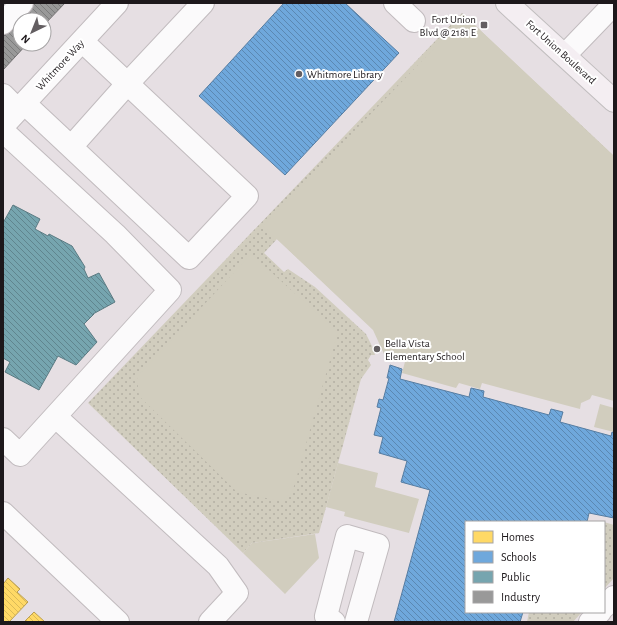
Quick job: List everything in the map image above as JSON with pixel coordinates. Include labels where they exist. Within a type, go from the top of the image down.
[{"type":"main road","name":"Fort Union Boulevard","points":[[507,3],[614,101]]},
{"type":"street","points":[[3,23],[22,3]]},
{"type":"street","name":"Whitmore Way","points":[[3,126],[15,103],[82,41],[117,3]]},
{"type":"street","points":[[71,147],[128,83],[203,3]]},
{"type":"street","points":[[395,3],[414,21]]},
{"type":"street","points":[[565,56],[614,4]]},
{"type":"street","points":[[15,103],[71,147],[189,258],[247,196],[82,41]]},
{"type":"street","points":[[3,131],[115,234],[170,290],[20,455],[3,439]]},
{"type":"street","points":[[56,417],[218,566],[237,593],[210,622]]},
{"type":"street","points":[[3,513],[118,622]]},
{"type":"street","points":[[334,622],[326,616],[347,536],[378,545],[356,622]]},
{"type":"street","points":[[605,606],[614,597]]},
{"type":"street","points":[[590,622],[599,613]]},
{"type":"shaded area","points":[[462,13],[614,156],[372,328],[277,239],[264,253],[284,272],[288,269],[315,287],[366,334],[375,355],[371,355],[368,360],[371,365],[361,379],[319,533],[252,543],[243,553],[88,403]]},
{"type":"shaded area","points":[[465,16],[614,156],[614,401],[592,395],[590,399],[581,403],[580,409],[482,383],[480,389],[459,383],[456,388],[402,373],[406,358],[384,354],[373,330],[263,226]]},
{"type":"shaded area","points":[[251,254],[338,332],[292,493],[280,501],[237,492],[139,396],[137,377]]},
{"type":"shaded area","points":[[600,404],[614,408],[614,432],[594,427]]},
{"type":"shaded area","points":[[338,463],[378,473],[375,487],[419,499],[409,533],[344,516],[345,512],[326,507]]},
{"type":"shaded area","points":[[605,522],[614,525],[614,578],[605,588]]},
{"type":"shaded area","points":[[315,534],[319,558],[285,594],[243,553],[252,543]]},
{"type":"shaded area","points":[[529,613],[581,613],[573,622],[527,622]]},
{"type":"building: Homes","points":[[8,578],[20,589],[17,592],[28,602],[9,622],[3,622],[3,582],[4,583]]},
{"type":"building: Homes","points":[[34,612],[45,622],[24,622]]},
{"type":"building: Schools","name":"Whitmore Library","points":[[284,3],[345,3],[399,53],[285,175],[199,96]]},
{"type":"building: Schools","name":"Bella Vista Elementary School","points":[[390,365],[402,369],[400,379],[469,397],[471,388],[484,391],[483,397],[549,415],[551,409],[563,412],[560,422],[611,436],[612,432],[614,433],[614,518],[589,513],[587,521],[465,521],[465,613],[523,613],[520,622],[394,622],[430,490],[401,482],[407,461],[379,453],[383,437],[374,435],[381,408],[377,407],[379,399],[383,400],[389,378],[387,378]]},
{"type":"building: Public","points":[[13,205],[40,219],[35,229],[48,236],[49,234],[72,246],[85,267],[84,269],[88,278],[99,273],[115,302],[93,314],[84,324],[97,342],[76,365],[58,356],[39,390],[5,372],[10,362],[3,358],[3,223]]},
{"type":"building: Industry","points":[[35,3],[65,3],[52,17],[52,12],[27,12]]},
{"type":"building: Industry","points":[[12,27],[12,52],[20,52],[3,70],[3,37]]},
{"type":"place","name":"Fort Union Blvd @ 2181 E","points":[[484,25]]},
{"type":"place","name":"Whitmore Library","points":[[299,74]]},
{"type":"place","name":"Bella Vista Elementary School","points":[[377,349]]}]
